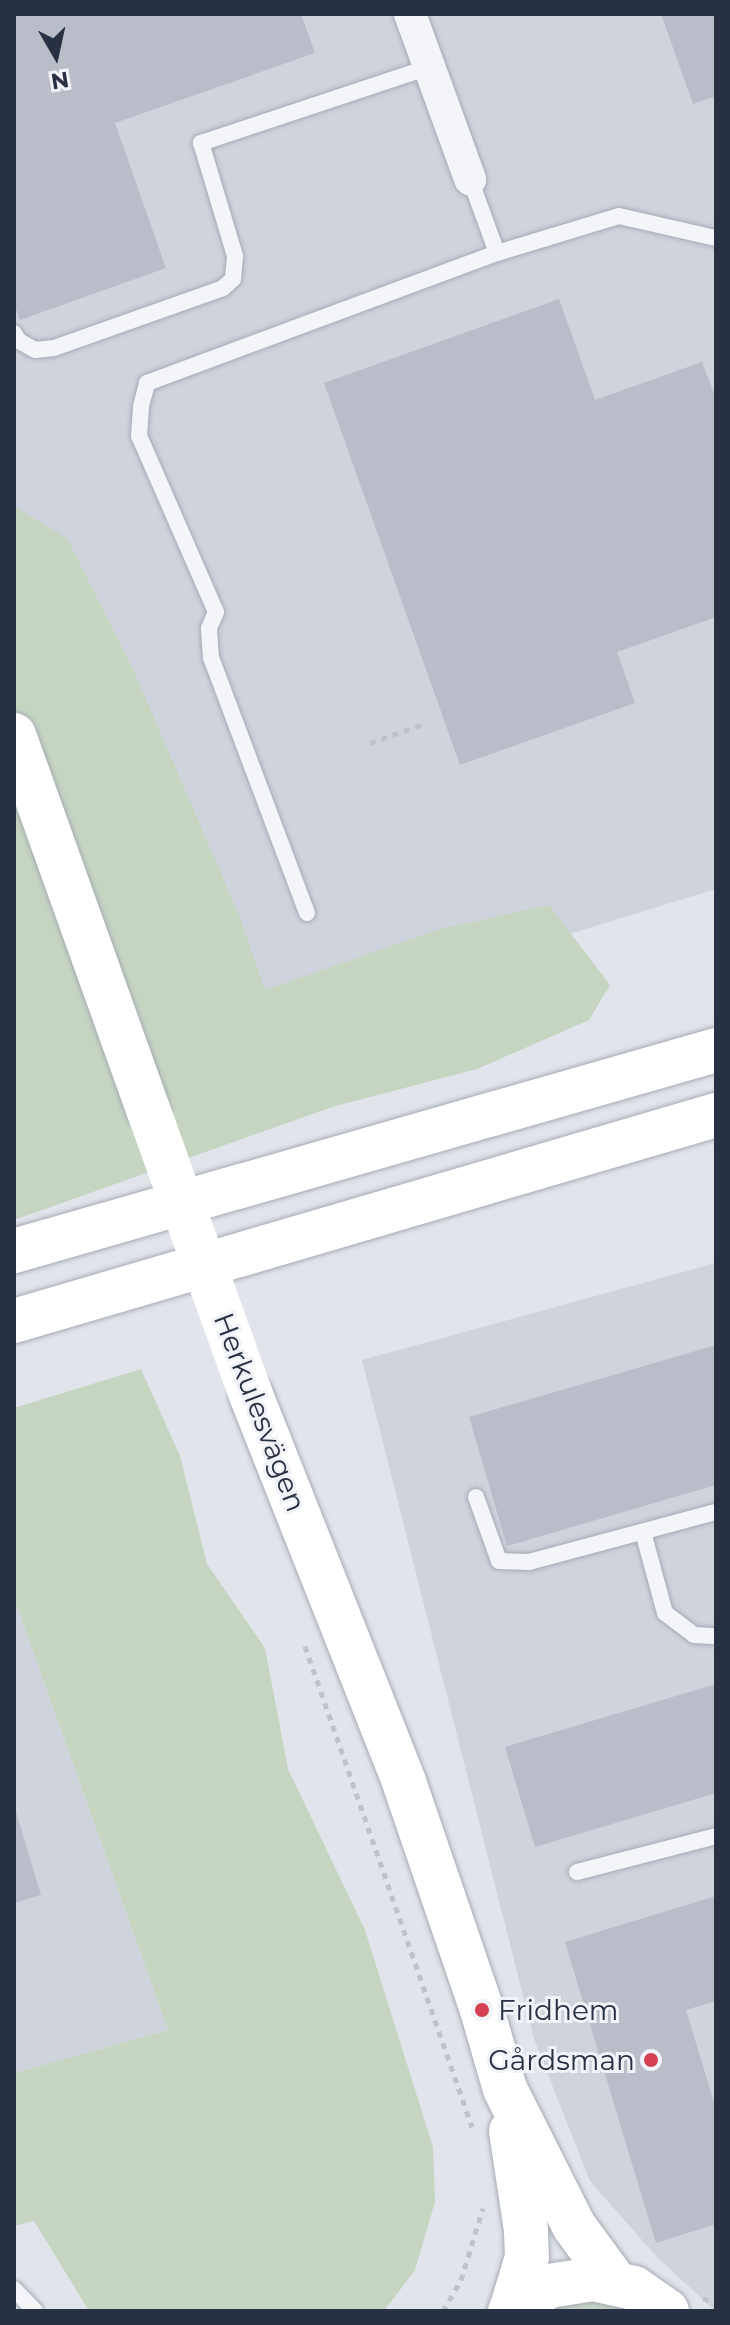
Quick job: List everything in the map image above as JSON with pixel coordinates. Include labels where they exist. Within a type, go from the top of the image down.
[{"type":"main road","name":"Herkulesvägen","points":[[14,735],[251,1395],[404,1782],[482,2010],[505,2089],[526,2230],[523,2278],[510,2310]]},
{"type":"main road","points":[[14,1251],[716,1050]]},
{"type":"main road","points":[[14,1321],[716,1115]]},
{"type":"main road","name":"Herkulesvägen","points":[[505,2089],[568,2216],[615,2282]]},
{"type":"main road","points":[[510,2310],[529,2296],[560,2283],[593,2279],[615,2282],[650,2297],[667,2311]]},
{"type":"street","points":[[410,14],[470,179]]},
{"type":"lane","points":[[14,333],[19,341],[35,350],[54,348],[223,288],[233,279],[235,256],[201,143],[429,67]]},
{"type":"lane","points":[[470,179],[497,253]]},
{"type":"lane","points":[[307,913],[211,658],[209,628],[216,612],[210,592],[139,436],[147,383],[497,253],[619,216],[716,238]]},
{"type":"lane","points":[[476,1497],[499,1561],[529,1562],[716,1512]]},
{"type":"lane","points":[[643,1532],[665,1613],[694,1635],[716,1636]]},
{"type":"lane","points":[[577,1872],[716,1836]]},
{"type":"lane","points":[[14,2289],[35,2311]]},
{"type":"path","points":[[370,743],[426,723]]},
{"type":"path","points":[[302,1637],[476,2142]]},
{"type":"path","points":[[443,2311],[461,2280],[484,2201]]},
{"type":"shaded area","points":[[14,14],[716,14],[716,889],[181,1053],[14,579]]},
{"type":"shaded area","points":[[716,1263],[715,2311],[656,2256],[590,2181],[534,2039],[362,1360]]},
{"type":"shaded area","points":[[14,1598],[168,2030],[14,2073]]},
{"type":"green space","points":[[14,506],[67,538],[134,671],[239,915],[265,990],[440,929],[549,905],[610,985],[589,1020],[477,1069],[332,1107],[14,1220]]},
{"type":"green space","points":[[141,1369],[180,1456],[207,1564],[265,1648],[288,1769],[365,1930],[433,2147],[435,2202],[415,2270],[384,2311],[89,2311],[34,2221],[14,2226],[14,2073],[168,2030],[14,1598],[14,1408]]},
{"type":"green space","points":[[591,2298],[638,2311],[544,2311],[549,2308]]},
{"type":"building","points":[[14,14],[301,14],[315,53],[115,123],[166,268],[20,320],[14,304]]},
{"type":"building","points":[[661,14],[716,14],[716,96],[693,104]]},
{"type":"building","points":[[559,299],[595,400],[702,362],[716,399],[716,617],[617,652],[635,703],[460,765],[324,383]]},
{"type":"building","points":[[716,1345],[716,1485],[507,1546],[469,1417]]},
{"type":"building","points":[[716,1684],[716,1793],[535,1847],[505,1747]]},
{"type":"building","points":[[14,1805],[41,1895],[14,1903]]},
{"type":"building","name":"Gårdsman","points":[[716,1896],[716,2001],[686,2010],[716,2109],[716,2224],[656,2243],[565,1942]]},
{"type":"place","name":"Fridhem","points":[[482,2010]]},
{"type":"place","name":"Gårdsman","points":[[651,2060]]}]
